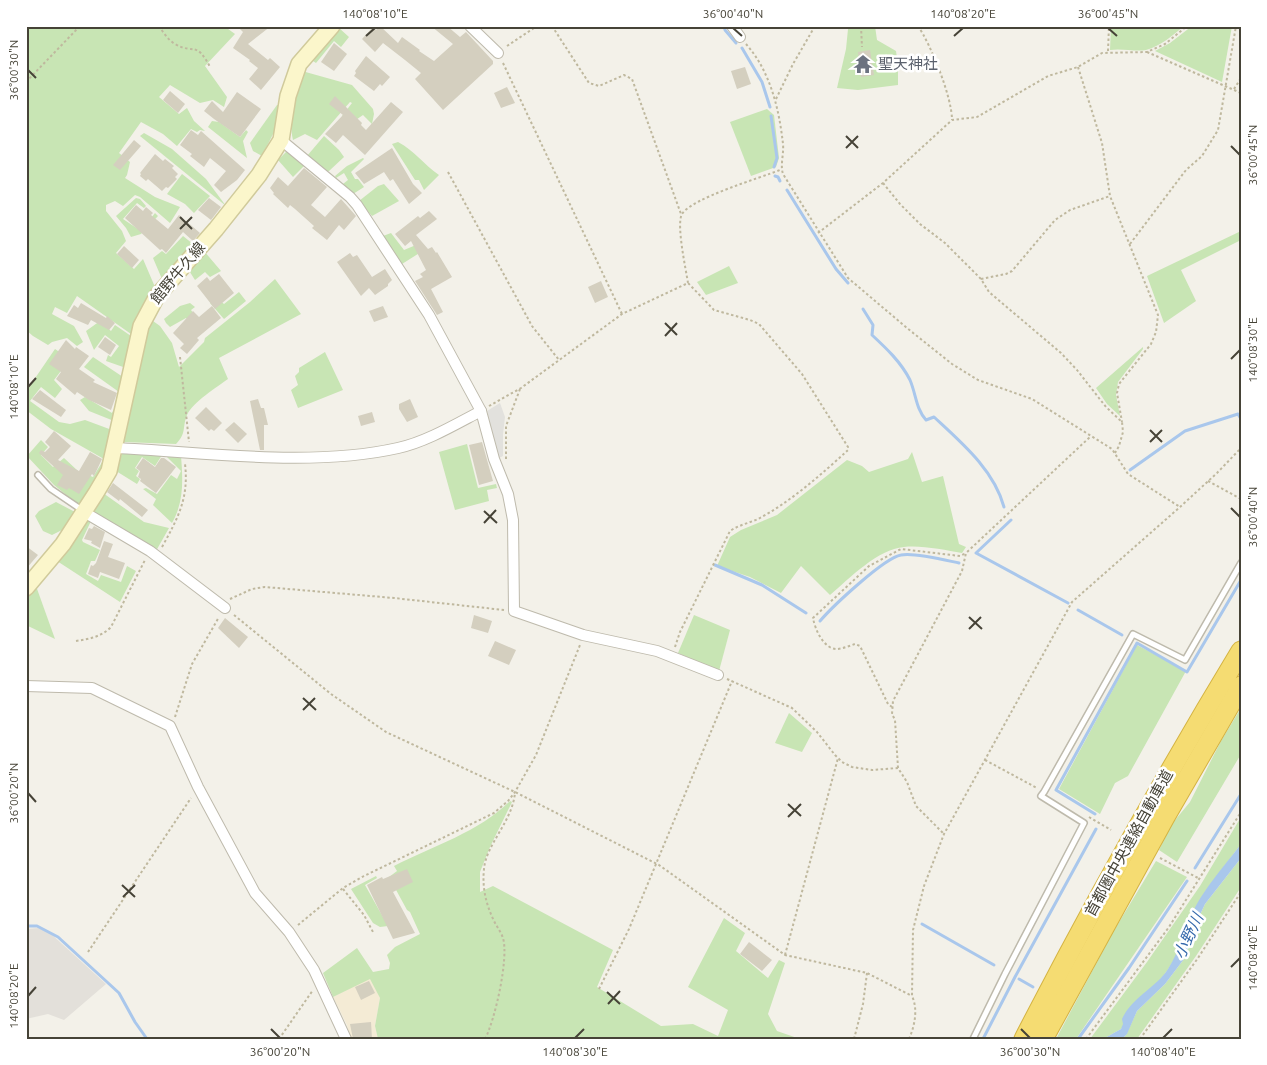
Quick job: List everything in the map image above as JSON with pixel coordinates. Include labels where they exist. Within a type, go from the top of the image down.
[{"type":"highway","name":"首都圏中央連絡自動車道","points":[[1024,1039],[1193,729],[1241,651]]},
{"type":"highway","name":"首都圏中央連絡自動車道","points":[[1043,1039],[1164,817],[1241,686]]},
{"type":"main road","name":"館野牛久線","points":[[26,588],[63,544],[109,470],[140,326],[149,309],[173,276],[258,177],[281,140],[288,96],[299,64],[332,26]]},
{"type":"street","points":[[470,26],[498,53]]},
{"type":"street","points":[[732,26],[740,37]]},
{"type":"street","points":[[281,140],[350,197],[357,205],[429,316],[481,411],[494,459],[508,494],[513,520],[514,611],[583,635],[657,651],[718,675]]},
{"type":"street","points":[[115,448],[277,457],[369,453],[399,448],[416,442],[481,411]]},
{"type":"street","points":[[84,512],[153,554],[223,606]]},
{"type":"street","points":[[26,686],[92,688],[170,726],[198,787],[255,893],[289,932],[314,970],[346,1039]]},
{"type":"lane","points":[[38,475],[51,489],[84,512]]},
{"type":"lane","points":[[972,1039],[1084,823],[1041,796],[1134,634],[1185,660],[1241,563]]},
{"type":"path","points":[[26,82],[80,26]]},
{"type":"path","points":[[159,26],[173,43],[199,50],[210,67]]},
{"type":"path","points":[[537,26],[504,47],[498,53],[622,314]]},
{"type":"path","points":[[552,26],[588,83],[599,86],[624,75],[632,79],[681,214],[681,236],[688,283],[714,310],[750,320],[762,328],[802,374],[848,447],[848,450],[822,474],[776,507],[758,519],[730,530],[680,632],[672,657]]},
{"type":"path","points":[[776,99],[815,26]]},
{"type":"path","points":[[861,26],[862,47]]},
{"type":"path","points":[[918,26],[929,45],[952,107],[952,120]]},
{"type":"path","points":[[1108,52],[1109,26]]},
{"type":"path","points":[[1147,52],[1165,44],[1187,26]]},
{"type":"path","points":[[1130,244],[1186,170],[1202,156],[1218,130],[1236,26]]},
{"type":"path","points":[[740,37],[752,51],[776,99],[783,145],[782,170],[818,232],[848,278],[952,364],[978,380],[1032,400],[1112,449],[1128,474],[1180,507]]},
{"type":"path","points":[[818,232],[883,183],[952,120],[977,117],[1048,76],[1078,67],[1102,52],[1147,52],[1241,93]]},
{"type":"path","points":[[1078,67],[1102,143],[1110,196],[1158,315],[1156,332],[1151,344],[1119,384],[1117,393],[1123,432],[1115,453]]},
{"type":"path","points":[[1234,89],[1241,78]]},
{"type":"path","points":[[681,214],[710,196],[782,170]]},
{"type":"path","points":[[448,172],[532,326],[559,360]]},
{"type":"path","points":[[883,183],[907,211],[920,224],[945,243],[990,292],[1061,353],[1106,407],[1122,422]]},
{"type":"path","points":[[980,279],[1012,271],[1055,220],[1070,210],[1110,196]]},
{"type":"path","points":[[481,411],[520,389],[622,314],[688,283]]},
{"type":"path","points":[[76,641],[93,638],[107,632],[153,554],[181,512],[185,495],[186,452],[180,357]]},
{"type":"path","points":[[504,483],[506,475],[506,426],[520,389]]},
{"type":"path","points":[[893,708],[888,704],[860,646],[855,644],[838,649],[832,648],[824,643],[813,618],[869,566],[901,549],[960,556],[966,553],[1091,436]]},
{"type":"path","points":[[909,1039],[915,1017],[916,1004],[912,996],[913,930],[924,886],[944,834],[1072,602],[1180,507],[1241,448]]},
{"type":"path","points":[[1208,481],[1241,499]]},
{"type":"path","points":[[944,834],[916,806],[907,782],[898,768],[893,701],[962,571],[966,553]]},
{"type":"path","points":[[170,726],[177,714],[192,664],[223,606],[231,599],[252,589],[265,587],[514,611]]},
{"type":"path","points":[[223,606],[331,694],[386,732],[515,792],[655,863],[784,955],[867,973],[912,996]]},
{"type":"path","points":[[289,932],[343,888],[384,865],[494,813],[508,801],[536,755],[583,635]]},
{"type":"path","points":[[718,675],[792,708],[817,732],[838,758],[852,767],[872,770],[898,768]]},
{"type":"path","points":[[599,989],[629,929],[732,681]]},
{"type":"path","points":[[784,955],[838,758]]},
{"type":"path","points":[[88,952],[198,787]]},
{"type":"path","points":[[485,1039],[505,964],[503,939],[485,897],[484,867],[493,845],[510,814],[515,792]]},
{"type":"path","points":[[1086,1039],[1169,927],[1241,812]]},
{"type":"path","points":[[1156,856],[1200,879]]},
{"type":"path","points":[[343,888],[364,915],[373,932]]},
{"type":"path","points":[[1140,1039],[1198,958],[1241,892]]},
{"type":"path","points":[[854,1039],[863,1004],[867,973]]},
{"type":"path","points":[[279,1039],[310,994],[320,984]]},
{"type":"shaded area","points":[[500,403],[505,417],[503,456],[497,459],[487,411]]},
{"type":"shaded area","points":[[38,928],[50,933],[106,984],[64,1020],[48,1014],[26,1019],[26,929]]},
{"type":"shaded area","points":[[370,978],[380,998],[375,1026],[378,1039],[350,1039],[347,1025],[333,997]]},
{"type":"green space","points":[[26,26],[224,26],[235,34],[205,66],[227,97],[224,107],[213,100],[200,103],[170,85],[159,97],[179,114],[187,108],[194,121],[205,131],[200,130],[197,132],[191,129],[177,146],[163,134],[141,122],[119,153],[130,162],[125,178],[155,197],[180,207],[170,223],[140,197],[135,195],[123,206],[115,201],[106,205],[106,211],[122,231],[126,241],[116,253],[134,269],[143,259],[155,287],[137,315],[131,334],[77,296],[67,313],[55,307],[52,314],[74,326],[83,342],[77,346],[67,338],[48,345],[26,330]]},
{"type":"green space","points":[[875,26],[877,40],[896,51],[898,85],[858,90],[837,88],[846,49],[848,29]]},
{"type":"green space","points":[[1111,26],[1184,26],[1157,46],[1137,51],[1110,50]]},
{"type":"green space","points":[[1192,26],[1232,26],[1222,82],[1155,51],[1170,43]]},
{"type":"green space","points":[[339,28],[349,37],[341,47],[334,41],[316,63],[310,59]]},
{"type":"green space","points":[[302,71],[352,85],[373,109],[372,124],[363,115],[350,124],[342,116],[352,103],[350,102],[317,140],[305,134],[293,140],[292,114]]},
{"type":"green space","points":[[277,105],[282,105],[278,124],[262,156],[253,151],[250,143]]},
{"type":"green space","points":[[767,109],[774,115],[779,158],[776,167],[751,176],[730,122]]},
{"type":"green space","points":[[212,121],[219,122],[240,137],[246,130],[248,132],[243,141],[247,158],[208,127]]},
{"type":"green space","points":[[144,133],[172,149],[206,179],[226,206],[140,136]]},
{"type":"green space","points":[[324,136],[344,157],[329,171],[324,171],[307,156]]},
{"type":"green space","points":[[398,142],[439,175],[424,190],[419,180],[415,180],[392,144]]},
{"type":"green space","points":[[288,150],[305,165],[293,177],[278,160]]},
{"type":"green space","points":[[363,158],[351,172],[355,179],[358,179],[364,187],[353,194],[343,184],[348,180],[344,173],[336,178],[335,176],[347,166]]},
{"type":"green space","points":[[182,174],[210,196],[194,213],[185,204],[167,194]]},
{"type":"green space","points":[[384,184],[399,201],[372,216],[359,201],[378,186]]},
{"type":"green space","points":[[136,198],[140,199],[146,206],[144,208],[137,203],[123,219],[138,229],[148,222],[155,213],[158,216],[141,234],[131,237],[116,216]]},
{"type":"green space","points":[[1241,231],[1241,240],[1181,270],[1196,301],[1164,323],[1147,276]]},
{"type":"green space","points":[[391,233],[404,250],[416,245],[421,252],[402,264],[383,236]]},
{"type":"green space","points":[[183,236],[193,244],[162,279],[153,258],[162,251],[166,254]]},
{"type":"green space","points":[[204,251],[221,271],[210,277],[205,272],[195,280],[188,269]]},
{"type":"green space","points":[[729,266],[738,283],[706,295],[697,282]]},
{"type":"green space","points":[[275,279],[301,314],[219,358],[228,379],[206,395],[190,410],[182,437],[176,444],[123,442],[143,340],[153,321],[160,326],[172,343],[179,367],[204,342],[205,338]]},
{"type":"green space","points":[[239,292],[246,301],[224,319],[210,303],[216,297],[224,304]]},
{"type":"green space","points":[[190,303],[195,307],[191,310],[196,317],[192,323],[186,318],[170,327],[166,323],[164,319],[180,306]]},
{"type":"green space","points":[[100,321],[111,331],[115,325],[131,336],[126,368],[106,361],[108,355],[111,357],[119,346],[105,335],[94,350],[86,331]]},
{"type":"green space","points":[[1143,347],[1118,382],[1116,395],[1120,416],[1107,404],[1096,388]]},
{"type":"green space","points":[[55,349],[70,359],[54,380],[62,389],[55,398],[41,387],[30,401],[59,422],[70,424],[85,420],[112,430],[106,463],[80,506],[54,485],[27,456],[41,440],[48,447],[41,455],[53,467],[64,458],[78,471],[93,477],[104,459],[51,429],[26,410],[26,388],[27,390]]},
{"type":"green space","points":[[325,352],[343,390],[298,408],[291,390],[298,385],[295,376],[299,372],[299,368]]},
{"type":"green space","points":[[93,357],[123,377],[119,392],[84,367]]},
{"type":"green space","points":[[85,397],[112,413],[120,397],[114,421],[89,411],[80,400]]},
{"type":"green space","points":[[467,444],[478,488],[496,484],[497,488],[487,490],[489,501],[455,510],[439,452]]},
{"type":"green space","points":[[123,451],[162,455],[155,466],[142,457],[135,468],[139,471],[136,476],[140,479],[137,484],[116,471]]},
{"type":"green space","points":[[912,452],[922,482],[943,476],[959,544],[966,547],[962,553],[918,547],[894,549],[865,565],[830,595],[801,566],[781,593],[750,577],[717,566],[730,537],[741,530],[777,515],[847,460],[862,466],[869,472],[908,459]]},
{"type":"green space","points":[[164,454],[181,456],[182,482],[181,499],[172,523],[153,505],[156,499],[143,489],[146,488],[157,494],[171,475],[177,479],[181,471]]},
{"type":"green space","points":[[103,493],[144,522],[169,528],[156,551],[91,511]]},
{"type":"green space","points":[[56,502],[75,512],[64,529],[52,535],[43,531],[35,516],[39,511]]},
{"type":"green space","points":[[84,518],[91,521],[82,540],[83,542],[100,550],[95,561],[91,561],[86,574],[98,581],[101,575],[121,582],[127,566],[136,571],[120,602],[57,561]]},
{"type":"green space","points":[[36,586],[55,639],[26,625],[26,597]]},
{"type":"green space","points":[[694,615],[730,630],[719,671],[678,653]]},
{"type":"green space","points":[[1137,645],[1186,671],[1128,776],[1115,783],[1100,814],[1059,789]]},
{"type":"green space","points":[[1241,708],[1241,754],[1177,862],[1159,850],[1171,825],[1190,802],[1221,741]]},
{"type":"green space","points":[[789,713],[812,733],[802,752],[775,743]]},
{"type":"green space","points":[[510,801],[512,802],[480,872],[480,892],[493,886],[613,950],[597,987],[661,1026],[693,1024],[718,1036],[728,1010],[688,987],[724,918],[745,933],[736,951],[768,978],[779,960],[785,963],[768,1014],[777,1031],[800,1039],[378,1039],[375,1026],[380,998],[370,979],[333,997],[323,973],[357,948],[373,972],[389,969],[390,963],[387,955],[395,947],[420,934],[410,912],[407,910],[389,877],[397,871],[394,866],[470,830],[498,812]]},
{"type":"green space","points":[[1241,817],[1241,844],[1210,885],[1191,915],[1178,953],[1167,971],[1121,1029],[1103,1039],[1090,1039],[1200,886]]},
{"type":"green space","points":[[1241,858],[1241,887],[1196,956],[1137,1039],[1122,1039],[1126,1035],[1137,1011],[1165,984],[1184,959],[1205,904]]},
{"type":"green space","points":[[1156,861],[1187,877],[1076,1039],[1056,1039],[1113,932]]},
{"type":"green space","points":[[376,876],[377,878],[365,885],[388,926],[380,927],[373,923],[351,889]]},
{"type":"water","name":"小野川","points":[[1241,844],[1241,858],[1205,904],[1184,959],[1165,984],[1137,1011],[1127,1034],[1122,1039],[1103,1039],[1121,1029],[1122,1019],[1126,1011],[1168,969],[1178,950],[1195,907]]},
{"type":"building","points":[[237,26],[271,26],[248,44],[280,67],[261,90],[249,79],[258,68],[233,48],[243,32]]},
{"type":"building","points":[[380,26],[398,43],[402,37],[434,61],[453,44],[431,26],[447,26],[460,37],[466,32],[493,61],[493,64],[443,110],[415,79],[421,73],[383,43],[375,52],[362,39],[373,27],[376,30]]},
{"type":"building","points":[[334,43],[347,54],[334,71],[321,62]]},
{"type":"building","name":"聖天神社","points":[[870,50],[874,75],[861,77],[858,52]]},
{"type":"building","points":[[366,56],[390,77],[382,86],[380,84],[374,91],[354,76],[355,71]]},
{"type":"building","points":[[745,67],[751,84],[737,89],[731,71]]},
{"type":"building","points":[[507,87],[515,103],[501,108],[494,93]]},
{"type":"building","points":[[170,91],[185,104],[178,113],[163,100]]},
{"type":"building","points":[[237,92],[261,109],[240,137],[204,111],[212,101],[223,112]]},
{"type":"building","points":[[335,96],[362,123],[361,125],[366,130],[391,102],[403,112],[365,155],[343,135],[336,143],[325,134],[343,115],[329,104]]},
{"type":"building","points":[[191,130],[198,135],[201,131],[245,170],[237,180],[221,192],[214,185],[226,171],[210,158],[204,167],[180,145]]},
{"type":"building","points":[[134,140],[141,146],[120,170],[113,165]]},
{"type":"building","points":[[392,148],[413,184],[422,193],[409,204],[393,179],[390,181],[384,172],[364,184],[355,173]]},
{"type":"building","points":[[155,154],[163,161],[165,159],[174,166],[172,168],[178,174],[175,177],[177,179],[162,191],[148,179],[146,181],[140,176],[140,173]]},
{"type":"building","points":[[304,168],[327,187],[311,205],[325,217],[341,199],[356,216],[344,230],[339,225],[327,240],[312,228],[314,226],[295,209],[290,205],[288,208],[273,194],[270,188],[278,177],[288,186]]},
{"type":"building","points":[[209,198],[221,207],[211,220],[198,210]]},
{"type":"building","points":[[136,205],[143,211],[146,207],[153,213],[151,215],[168,229],[179,215],[200,233],[193,241],[183,232],[166,253],[162,249],[160,250],[125,218]]},
{"type":"building","points":[[429,211],[437,219],[416,235],[428,249],[432,247],[437,252],[452,277],[431,289],[443,312],[437,315],[415,281],[423,277],[420,274],[426,270],[411,241],[405,246],[395,234],[418,216],[420,218]]},
{"type":"building","points":[[124,246],[139,260],[132,268],[117,254]]},
{"type":"building","points":[[350,253],[353,257],[357,255],[372,277],[385,269],[392,280],[388,286],[375,295],[369,288],[361,296],[337,262]]},
{"type":"building","points":[[219,274],[234,293],[215,309],[197,286],[207,277],[210,281]]},
{"type":"building","points":[[601,281],[608,297],[595,303],[588,287]]},
{"type":"building","points":[[81,303],[106,318],[107,316],[115,323],[109,330],[91,320],[88,325],[67,316],[74,305],[78,308]]},
{"type":"building","points":[[212,306],[221,318],[197,338],[199,340],[187,354],[180,348],[184,344],[173,333],[193,311],[199,317]]},
{"type":"building","points":[[383,306],[388,317],[374,322],[369,311]]},
{"type":"building","points":[[105,337],[116,345],[110,355],[98,347]]},
{"type":"building","points":[[66,340],[75,349],[76,347],[89,356],[79,369],[95,380],[93,382],[117,393],[111,410],[77,392],[75,395],[56,379],[61,372],[49,364]]},
{"type":"building","points":[[40,390],[66,410],[61,417],[32,399]]},
{"type":"building","points":[[258,399],[261,408],[264,408],[268,425],[264,425],[264,450],[260,450],[250,401]]},
{"type":"building","points":[[410,399],[418,417],[407,422],[399,409],[399,404]]},
{"type":"building","points":[[206,407],[222,423],[214,431],[211,429],[209,431],[195,418]]},
{"type":"building","points":[[372,412],[375,422],[361,426],[358,416]]},
{"type":"building","points":[[234,422],[247,434],[238,443],[225,430]]},
{"type":"building","points":[[54,431],[71,446],[58,460],[79,471],[90,452],[102,459],[94,476],[92,474],[79,494],[69,488],[67,490],[57,485],[63,475],[39,453],[41,450],[45,452],[50,447],[45,442]]},
{"type":"building","points":[[482,442],[493,481],[479,485],[469,445]]},
{"type":"building","points":[[143,458],[155,467],[161,458],[164,458],[176,467],[156,493],[140,481],[141,479],[138,477],[140,471],[136,468]]},
{"type":"building","points":[[113,483],[148,510],[142,517],[120,499],[119,501],[107,492]]},
{"type":"building","points":[[94,526],[105,532],[100,548],[91,543],[92,541],[84,539],[89,528],[92,529]]},
{"type":"building","points":[[104,541],[113,544],[108,557],[125,563],[119,579],[100,572],[98,578],[88,574],[91,565],[93,566],[96,563]]},
{"type":"building","points":[[26,546],[38,555],[26,569]]},
{"type":"building","points":[[474,615],[492,621],[488,633],[471,628]]},
{"type":"building","points":[[225,618],[248,637],[239,648],[218,628]]},
{"type":"building","points":[[495,641],[516,650],[509,665],[488,656]]},
{"type":"building","points":[[407,869],[413,882],[393,892],[415,933],[393,939],[367,885],[382,877],[383,879]]},
{"type":"building","points":[[749,942],[772,960],[762,971],[740,954]]},
{"type":"building","points":[[369,981],[375,993],[361,1000],[355,987]]},
{"type":"building","points":[[371,1022],[372,1039],[353,1039],[350,1024]]},
{"type":"waterway","points":[[724,26],[736,43]]},
{"type":"waterway","points":[[742,48],[762,82],[770,107]]},
{"type":"waterway","points":[[771,116],[777,158],[774,167]]},
{"type":"waterway","points":[[775,176],[780,181]]},
{"type":"waterway","points":[[787,190],[836,269],[848,283]]},
{"type":"waterway","points":[[863,309],[873,325],[872,335],[893,356],[910,380],[923,416],[926,420],[934,417],[976,458],[993,481],[1004,507]]},
{"type":"waterway","points":[[1130,470],[1185,431],[1238,414],[1241,419]]},
{"type":"waterway","points":[[1011,520],[976,553],[1068,603]]},
{"type":"waterway","points":[[820,621],[859,584],[893,558],[906,554],[959,563]]},
{"type":"waterway","points":[[715,565],[762,585],[806,613]]},
{"type":"waterway","points":[[1095,814],[1056,790],[1137,643],[1187,672],[1241,580]]},
{"type":"waterway","points":[[1078,610],[1122,635]]},
{"type":"waterway","points":[[1195,868],[1241,794]]},
{"type":"waterway","points":[[983,1039],[1096,829]]},
{"type":"waterway","points":[[1078,1039],[1129,968],[1187,881]]},
{"type":"waterway","points":[[922,924],[994,965]]},
{"type":"waterway","points":[[26,926],[37,926],[58,937],[119,993],[147,1039]]},
{"type":"waterway","points":[[1019,979],[1033,987]]},
{"type":"place","name":"聖天神社","points":[[863,64]]}]
